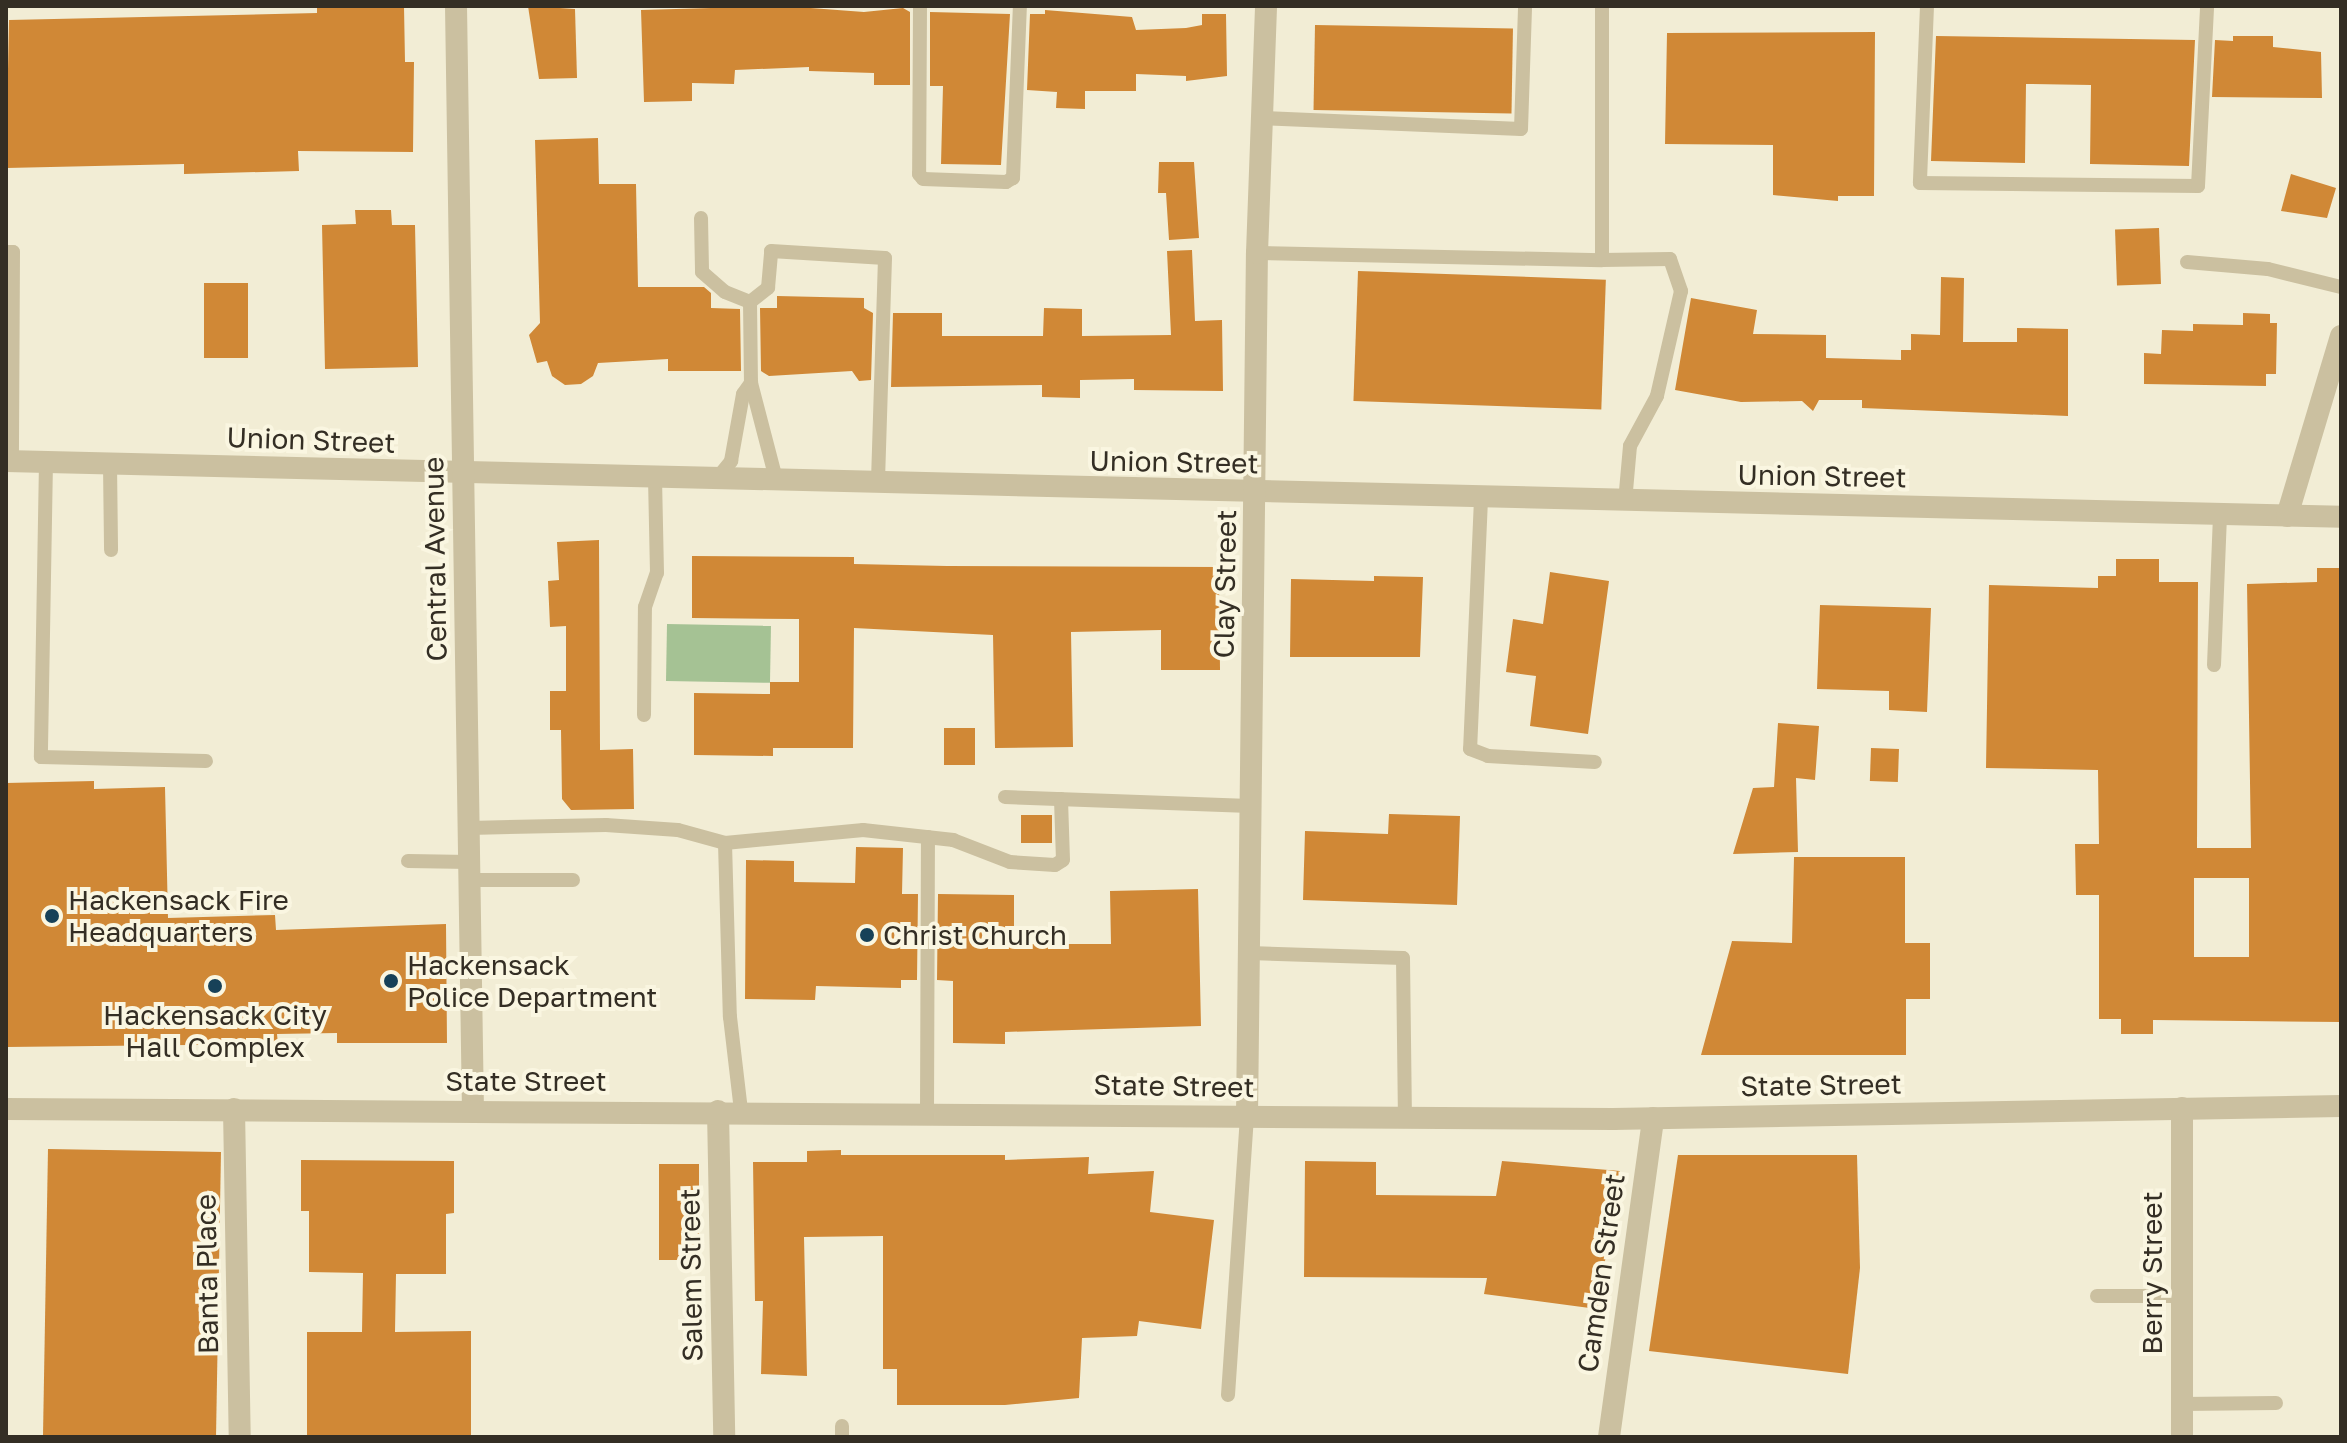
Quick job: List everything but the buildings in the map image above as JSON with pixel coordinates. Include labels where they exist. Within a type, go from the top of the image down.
[{"type":"street","name":"Central Avenue","points":[[456,6],[473,1111]]},
{"type":"street","name":"Clay Street","points":[[1247,1116],[1250,806],[1258,494],[1257,253],[1266,6]]},
{"type":"street","points":[[2287,516],[2341,336]]},
{"type":"street","name":"Union Street","points":[[9,461],[777,483],[2341,517]]},
{"type":"street","name":"State Street","points":[[6,1109],[1653,1118],[2341,1106]]},
{"type":"street","name":"Berry Street","points":[[2182,1108],[2182,1437]]},
{"type":"street","name":"Banta Place","points":[[234,1109],[240,1437]]},
{"type":"street","name":"Salem Street","points":[[718,1111],[724,1437]]},
{"type":"street","name":"Camden Street","points":[[1609,1437],[1653,1118]]},
{"type":"lane","points":[[920,6],[919,174],[923,179],[1006,182],[1013,178],[1020,6]]},
{"type":"lane","points":[[1261,118],[1521,129],[1525,6]]},
{"type":"lane","points":[[1602,6],[1602,260]]},
{"type":"lane","points":[[1927,6],[1920,183],[2198,186],[2207,6]]},
{"type":"lane","points":[[701,218],[702,272],[725,292],[750,302]]},
{"type":"lane","points":[[750,302],[768,288],[771,251],[885,258],[878,485]]},
{"type":"lane","points":[[6,252],[13,252],[9,461]]},
{"type":"lane","points":[[1257,253],[1670,259],[1681,291],[1657,396],[1630,446],[1625,502]]},
{"type":"lane","points":[[2187,262],[2277,270],[2341,287]]},
{"type":"lane","points":[[750,302],[751,383],[777,483]]},
{"type":"lane","points":[[715,481],[731,461],[743,394],[751,383]]},
{"type":"lane","points":[[46,462],[41,757],[206,761]]},
{"type":"lane","points":[[110,464],[111,550]]},
{"type":"lane","points":[[644,715],[645,607],[657,573],[655,479]]},
{"type":"lane","points":[[1481,499],[1470,749],[1488,756],[1595,762]]},
{"type":"lane","points":[[2214,665],[2220,514]]},
{"type":"lane","points":[[1005,797],[1250,806]]},
{"type":"lane","points":[[469,828],[606,825],[678,830],[725,843],[863,830],[953,840],[1010,862],[1055,865],[1063,860],[1061,799]]},
{"type":"lane","points":[[927,1113],[928,837]]},
{"type":"lane","points":[[725,843],[730,1017],[741,1111]]},
{"type":"lane","points":[[408,861],[470,871],[573,880]]},
{"type":"lane","points":[[1249,953],[1403,958],[1405,1117]]},
{"type":"lane","points":[[1228,1395],[1247,1116]]},
{"type":"lane","points":[[2097,1296],[2181,1296]]},
{"type":"lane","points":[[2182,1404],[2276,1403]]},
{"type":"green space","points":[[667,624],[771,626],[770,683],[666,681]]},
{"type":"place","name":"Hackensack Fire Headquarters","points":[[52,916]]},
{"type":"place","name":"Christ Church","points":[[867,935]]},
{"type":"place","name":"Hackensack Police Department","points":[[391,981]]},
{"type":"place","name":"Hackensack City Hall Complex","points":[[215,986]]}]
